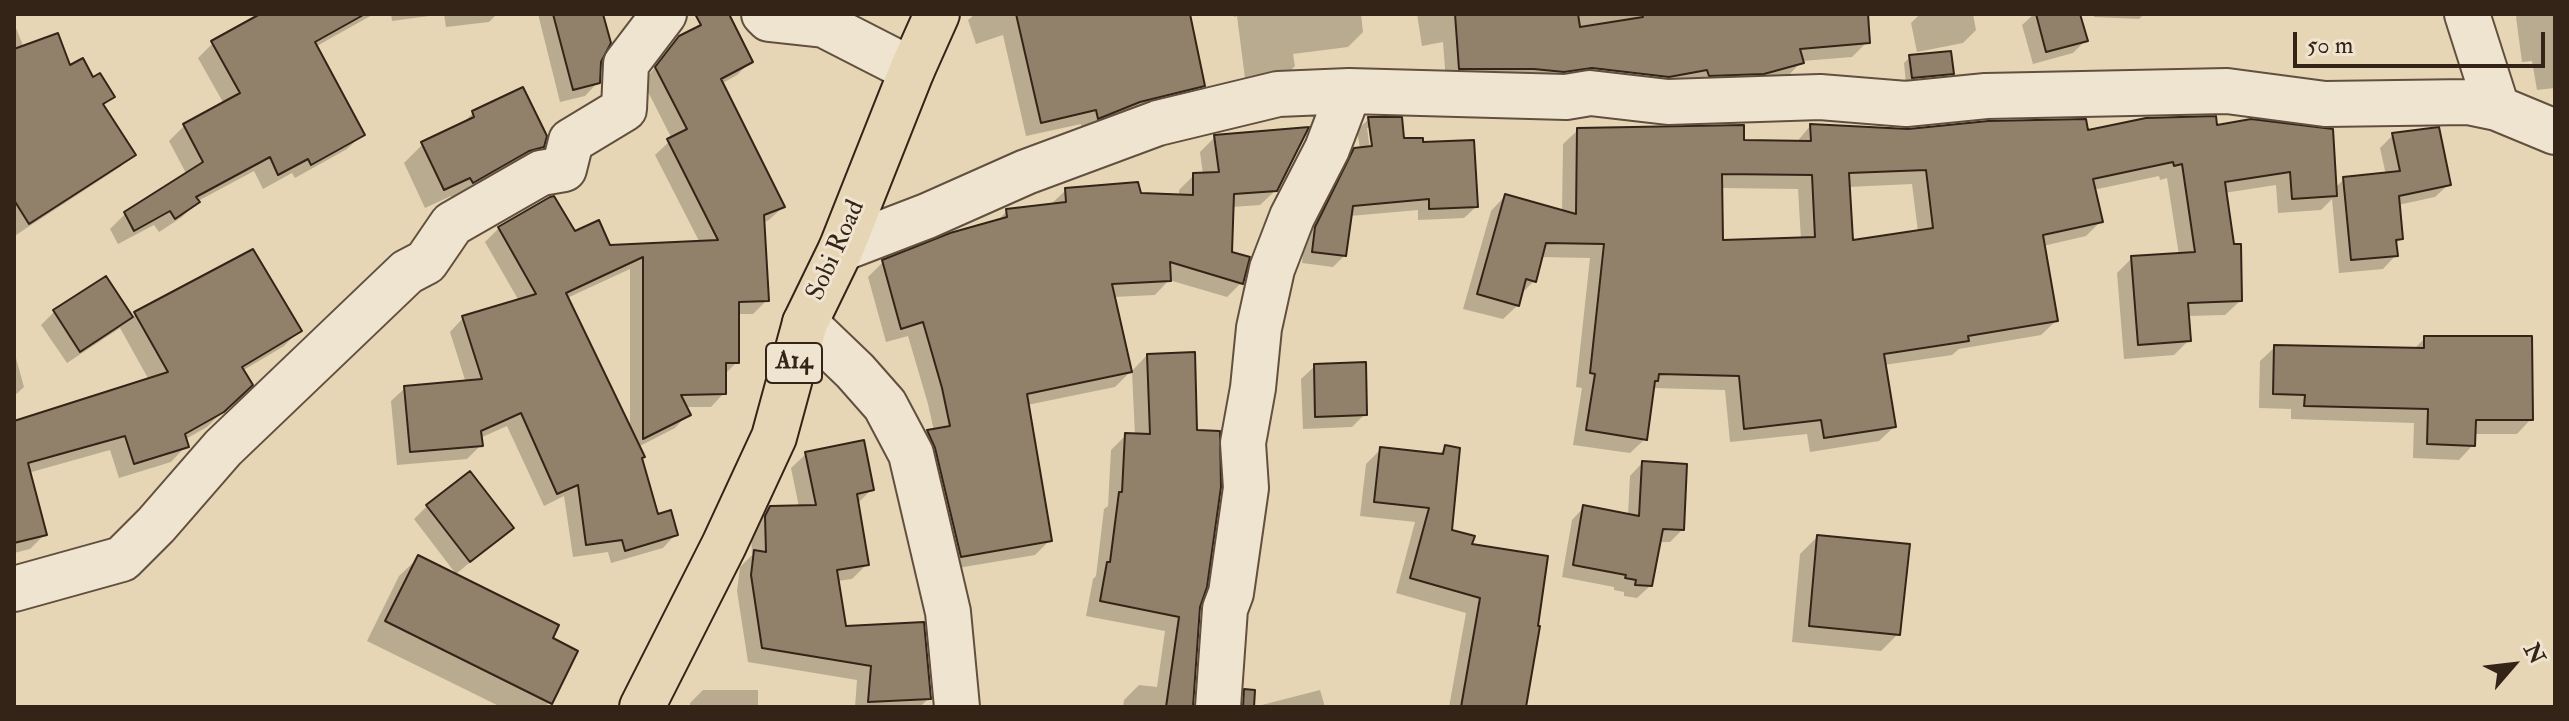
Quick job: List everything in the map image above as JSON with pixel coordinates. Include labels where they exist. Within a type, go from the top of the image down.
[{"type":"highway","name":"Sobi Road","points":[[642,707],[724,545],[774,437],[805,323],[841,249],[937,14]]},
{"type":"street","points":[[14,589],[122,559],[223,448],[407,272],[426,262],[452,224],[541,173],[564,169],[571,141],[624,109],[626,64],[664,14]]},
{"type":"street","points":[[764,14],[769,19],[824,25],[912,70]]},
{"type":"street","points":[[2467,14],[2497,108]]},
{"type":"street","points":[[1218,707],[1225,609],[1231,593],[1246,488],[1243,443],[1259,328],[1272,269],[1292,217],[1327,149],[1349,91]]},
{"type":"street","points":[[841,249],[927,216],[1026,172],[1158,123],[1278,94],[1349,91],[1566,97],[1590,93],[1668,102],[1820,97],[1906,104],[1986,96],[2227,91],[2325,104],[2468,102],[2497,108],[2555,132]]},
{"type":"street","points":[[805,323],[885,405],[911,454],[948,612],[957,707]]},
{"type":"building","points":[[260,14],[365,14],[315,42],[365,135],[311,165],[308,159],[278,175],[270,157],[196,197],[200,202],[175,219],[170,211],[134,231],[124,212],[203,162],[183,124],[240,93],[211,41]]},
{"type":"building","points":[[553,14],[603,14],[611,43],[601,62],[600,83],[573,90]]},
{"type":"building","points":[[695,14],[729,14],[753,62],[721,79],[785,207],[764,215],[769,301],[739,302],[739,363],[726,363],[726,394],[681,395],[691,415],[643,439],[643,257],[566,293],[645,457],[642,458],[658,514],[671,510],[678,535],[625,551],[622,540],[586,545],[578,485],[557,494],[521,413],[481,431],[483,446],[410,452],[404,386],[482,379],[462,316],[536,294],[498,227],[550,197],[554,196],[575,231],[599,220],[610,245],[718,240],[667,139],[687,129],[655,67],[679,36],[701,25]]},
{"type":"building","points":[[1016,14],[1190,14],[1205,86],[1140,102],[1098,119],[1096,110],[1041,123]]},
{"type":"building","points":[[1455,14],[1578,14],[1580,27],[1643,17],[1642,14],[1868,14],[1870,43],[1800,49],[1804,63],[1764,74],[1709,76],[1707,70],[1669,77],[1592,68],[1564,72],[1459,69]]},
{"type":"building","points":[[2036,14],[2080,14],[2088,41],[2046,52]]},
{"type":"building","points":[[58,33],[70,65],[83,58],[93,77],[100,73],[115,97],[103,104],[136,155],[29,224],[14,200],[14,49]]},
{"type":"building","points":[[1951,51],[1954,74],[1912,78],[1909,55]]},
{"type":"building","points":[[523,87],[547,136],[544,147],[529,151],[473,183],[470,178],[444,190],[421,142],[474,117],[472,111]]},
{"type":"building","points":[[2216,116],[2217,125],[2251,119],[2333,129],[2337,196],[2292,199],[2290,172],[2225,182],[2234,244],[2241,244],[2242,301],[2188,303],[2191,341],[2138,345],[2131,256],[2195,252],[2182,164],[2174,166],[2173,162],[2093,179],[2103,222],[2043,235],[2058,321],[1968,336],[1969,341],[1884,354],[1896,427],[1824,438],[1821,420],[1744,429],[1739,376],[1659,374],[1658,381],[1655,381],[1647,440],[1586,430],[1595,374],[1590,373],[1604,244],[1546,243],[1536,282],[1526,279],[1519,306],[1477,294],[1505,194],[1576,214],[1577,128],[1744,125],[1744,140],[1811,141],[1810,124],[1908,129],[1988,121],[2086,119],[2088,130],[2146,118]],"holes":[[[1926,170],[1933,228],[1853,240],[1849,173]],[[1722,174],[1812,175],[1815,237],[1723,240]]]},
{"type":"building","points":[[1368,117],[1402,117],[1404,138],[1423,138],[1423,142],[1474,140],[1478,207],[1429,209],[1429,199],[1353,206],[1346,256],[1312,252],[1315,227],[1354,148],[1372,146]]},
{"type":"building","points":[[1309,127],[1277,191],[1234,194],[1232,252],[1250,257],[1243,284],[1170,262],[1171,281],[1112,284],[1132,372],[1027,394],[1052,541],[961,557],[935,448],[927,430],[950,426],[942,388],[923,322],[901,329],[882,260],[950,233],[1007,217],[1006,209],[1066,202],[1065,188],[1138,182],[1141,193],[1193,195],[1193,173],[1219,172],[1214,135]]},
{"type":"building","points":[[2439,127],[2451,185],[2399,196],[2403,239],[2396,240],[2398,256],[2351,260],[2343,177],[2400,171],[2392,133]]},
{"type":"building","points":[[253,249],[302,331],[242,367],[253,385],[224,412],[185,434],[189,447],[134,464],[125,436],[28,463],[47,535],[14,543],[14,421],[168,372],[134,312]]},
{"type":"building","points":[[106,276],[133,317],[80,352],[53,310]]},
{"type":"building","points":[[2424,336],[2532,336],[2533,420],[2476,420],[2475,446],[2427,444],[2428,409],[2304,406],[2305,395],[2273,394],[2274,345],[2424,348]]},
{"type":"building","points":[[1195,352],[1197,430],[1220,431],[1221,487],[1207,587],[1200,607],[1193,707],[1166,707],[1179,617],[1100,601],[1107,562],[1110,562],[1119,492],[1122,492],[1125,433],[1150,434],[1147,354]]},
{"type":"building","points":[[1366,362],[1367,415],[1315,417],[1314,364]]},
{"type":"building","points":[[864,440],[874,490],[857,494],[869,565],[837,570],[846,626],[924,622],[931,699],[868,702],[871,666],[762,648],[751,575],[754,550],[766,552],[765,516],[770,506],[816,505],[805,452]]},
{"type":"building","points":[[1445,445],[1460,448],[1452,530],[1475,536],[1472,544],[1548,556],[1526,707],[1461,707],[1480,598],[1410,578],[1429,508],[1374,502],[1380,447],[1443,454]]},
{"type":"building","points":[[1642,461],[1687,464],[1684,530],[1663,529],[1652,586],[1635,585],[1636,580],[1625,578],[1626,575],[1573,565],[1583,505],[1639,516]]},
{"type":"building","points":[[470,471],[514,528],[470,562],[426,505]]},
{"type":"building","points":[[1817,535],[1910,544],[1900,635],[1809,626]]},
{"type":"building","points":[[418,555],[559,625],[553,638],[578,651],[552,704],[385,621]]},
{"type":"building","points":[[1244,689],[1255,690],[1254,707],[1243,707]]}]
